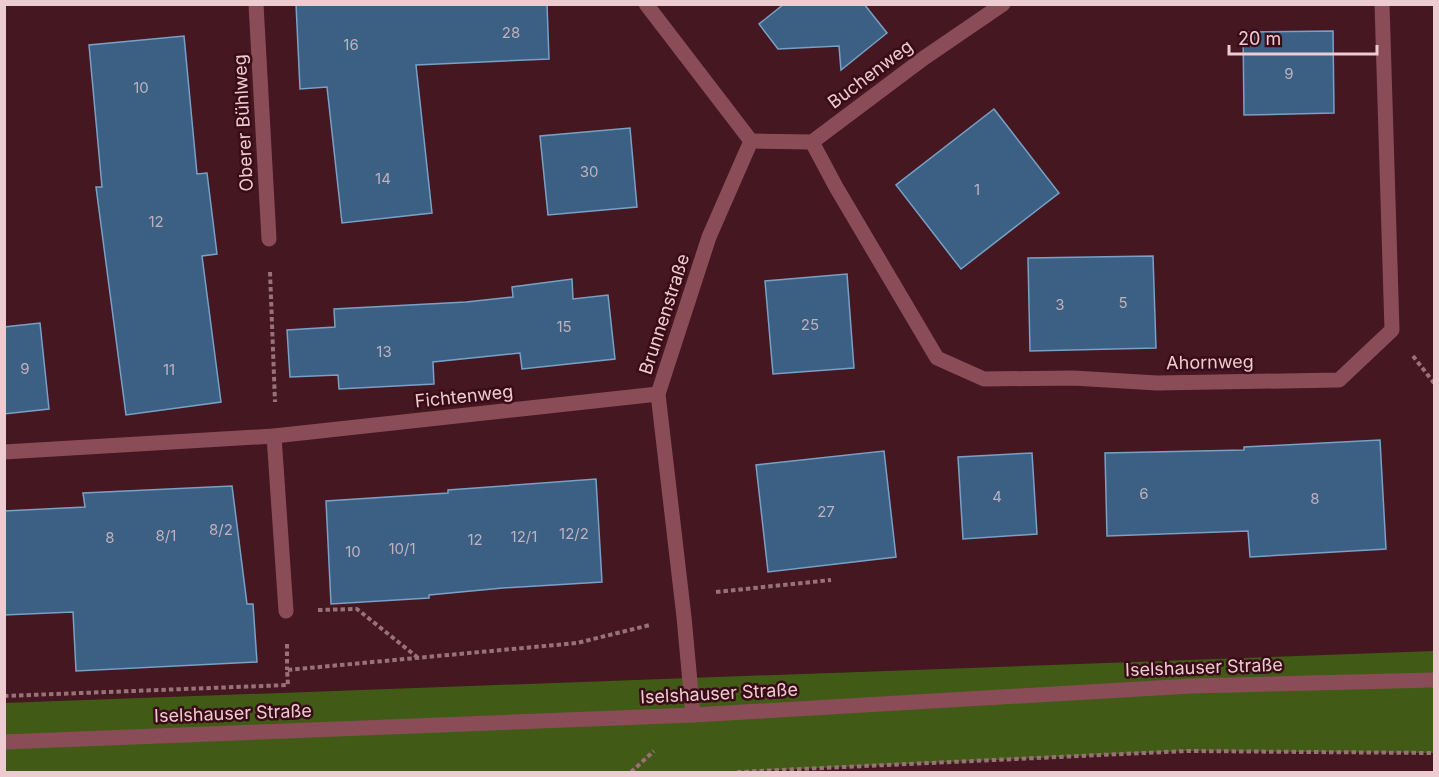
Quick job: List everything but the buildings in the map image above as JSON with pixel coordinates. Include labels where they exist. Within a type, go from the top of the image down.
[{"type":"street","name":"Oberer Bühlweg","points":[[256,4],[269,239]]},
{"type":"street","points":[[646,4],[751,141],[812,141]]},
{"type":"street","name":"Buchenweg","points":[[812,141],[924,58],[1003,4]]},
{"type":"street","name":"Ahornweg","points":[[812,141],[836,187],[937,358],[984,379],[1073,378],[1157,383],[1339,380],[1392,330],[1382,4]]},
{"type":"street","name":"Brunnenstraße","points":[[693,715],[658,394],[710,237],[751,141]]},
{"type":"street","name":"Fichtenweg","points":[[4,452],[274,436],[658,394]]},
{"type":"street","points":[[274,436],[286,611]]},
{"type":"street","name":"Iselshauser Straße","points":[[4,742],[693,715],[1191,686],[1434,680]]},
{"type":"path","points":[[269,239],[275,390],[274,436]]},
{"type":"path","points":[[681,595],[831,580]]},
{"type":"path","points":[[286,611],[357,609],[418,657]]},
{"type":"path","points":[[4,696],[288,685],[287,670],[577,643],[684,617]]},
{"type":"path","points":[[737,772],[1187,751],[1434,753]]},
{"type":"green space","points":[[1434,651],[1434,753],[1187,751],[737,772],[5,772],[4,703]]}]
